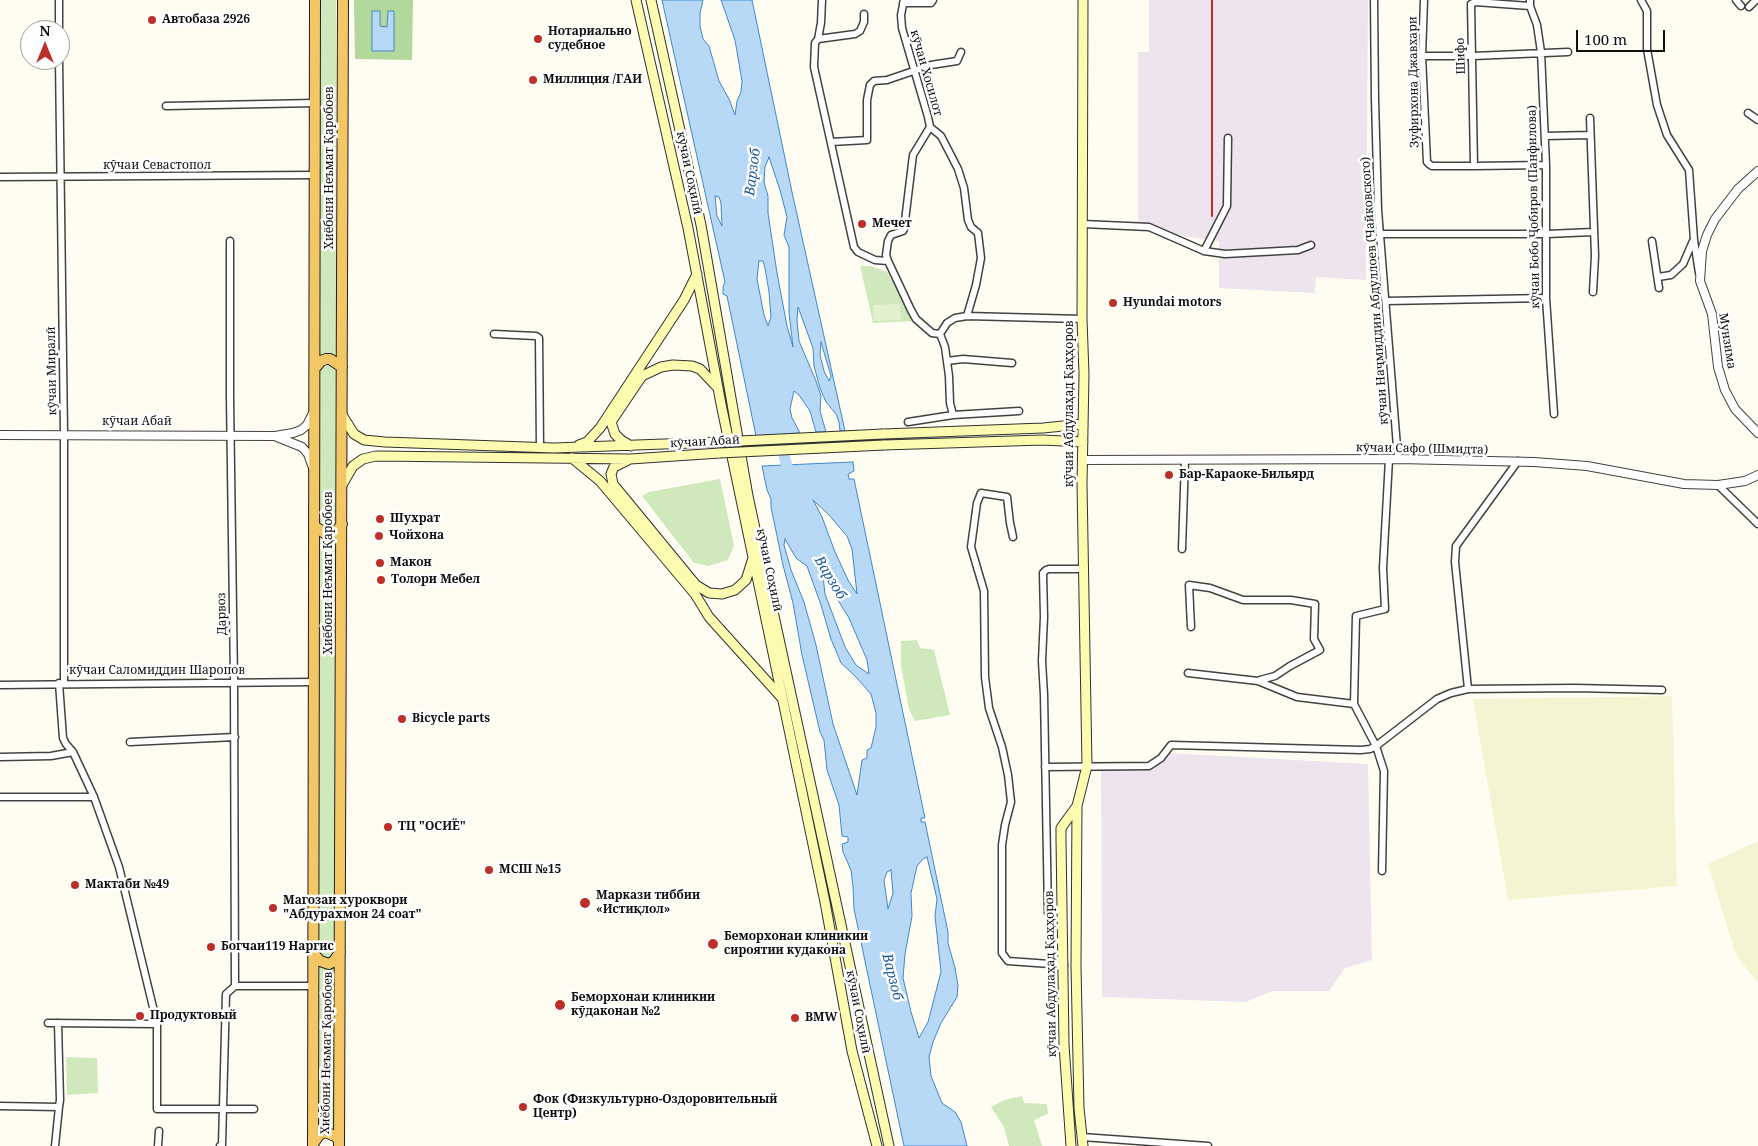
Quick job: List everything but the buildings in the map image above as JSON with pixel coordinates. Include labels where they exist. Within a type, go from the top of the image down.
[{"type":"highway","name":"Хиёбони Неъмат Қаробоев","points":[[313,1145],[315,0]]},
{"type":"highway","name":"Хиёбони Неъмат Қаробоев","points":[[339,1143],[344,0]]},
{"type":"highway","points":[[314,368],[326,359],[330,359],[342,367]]},
{"type":"highway","points":[[314,526],[326,534],[332,534],[342,524]]},
{"type":"highway","points":[[314,954],[320,961],[329,964],[334,961],[340,951]]},
{"type":"highway","points":[[313,1145],[319,1135],[325,1132],[329,1133],[339,1143]]},
{"type":"main road","name":"кӯчаи Соҳилӣ","points":[[636,0],[697,274],[718,388],[825,902],[857,1074],[877,1146]]},
{"type":"main road","points":[[651,0],[701,225],[748,496],[889,1146]]},
{"type":"main road","name":"кӯчаи Абдулаҳад Қаҳҳоров","points":[[1082,1142],[1079,1108],[1076,966],[1077,806],[1087,766],[1082,460],[1083,0]]},
{"type":"main road","points":[[648,57],[654,61],[658,60],[663,54]]},
{"type":"main road","points":[[656,89],[660,86],[670,86]]},
{"type":"main road","points":[[575,447],[587,442],[600,428],[684,300],[697,274]]},
{"type":"main road","points":[[632,447],[615,434],[611,422],[642,376],[661,367],[674,365],[692,366],[700,369],[718,388]]},
{"type":"main road","name":"кӯчаи Абаӣ","points":[[342,415],[354,434],[364,440],[540,448],[632,447],[1043,428],[1083,424]]},
{"type":"main road","name":"кӯчаи Абаӣ","points":[[342,485],[353,466],[363,459],[376,456],[630,459],[884,445],[1043,440],[1083,442]]},
{"type":"main road","points":[[572,458],[600,481],[695,594],[709,617],[783,700]]},
{"type":"main road","points":[[630,459],[614,468],[611,474],[613,484],[696,585],[709,593],[722,594],[735,590],[746,580],[753,558]]},
{"type":"main road","name":"кӯчаи Абдулаҳад Қаҳҳоров","points":[[1071,1146],[1065,1054],[1061,828],[1077,806]]},
{"type":"main road","points":[[857,1074],[873,1070]]},
{"type":"street","points":[[59,0],[59,20]]},
{"type":"street","points":[[822,0],[821,23],[814,49],[814,67],[854,247],[858,252],[870,257],[888,261]]},
{"type":"street","points":[[903,1],[931,3],[933,0]]},
{"type":"street","name":"кӯчаи Наҷмиддин Абдуллоев (Чайковского)","points":[[1374,0],[1375,99],[1380,234],[1398,459]]},
{"type":"street","name":"Зуфирхона Джавхари","points":[[1424,0],[1422,56],[1427,162],[1432,166],[1546,164]]},
{"type":"street","points":[[1641,0],[1647,11],[1647,49],[1657,106],[1667,135],[1689,170],[1694,240],[1700,281]]},
{"type":"street","points":[[1749,7],[1756,0]]},
{"type":"street","name":"кӯчаи Хосилот","points":[[903,1],[901,22],[930,127],[941,136],[958,169],[964,188],[968,220],[971,227],[978,233],[981,258],[968,316]]},
{"type":"street","name":"Шифо","points":[[1474,166],[1473,56],[1470,7],[1472,3],[1530,3]]},
{"type":"street","name":"кӯчаи Бобо Ҷобиров (Панфилова)","points":[[1530,3],[1537,25],[1542,52],[1546,164],[1546,298],[1554,414]]},
{"type":"street","points":[[818,39],[855,34],[860,31],[864,22],[864,14]]},
{"type":"street","points":[[831,142],[867,140],[867,100],[870,85],[874,81],[886,80],[930,65],[956,61],[961,52]]},
{"type":"street","points":[[1422,56],[1568,52]]},
{"type":"street","name":"кӯчаи Миралӣ","points":[[59,70],[64,434],[61,683],[63,738],[73,752],[94,797],[118,867],[157,1024],[157,1109],[222,1109]]},
{"type":"street","points":[[166,106],[315,103]]},
{"type":"street","points":[[1748,113],[1758,120]]},
{"type":"street","points":[[1590,118],[1595,256],[1593,292]]},
{"type":"street","points":[[930,127],[913,155],[904,229],[891,235],[886,254],[904,297],[916,319],[932,333],[940,334]]},
{"type":"street","points":[[1545,136],[1590,135]]},
{"type":"street","points":[[1204,251],[1227,206],[1228,138]]},
{"type":"street","name":"Мунзима","points":[[1758,171],[1738,189],[1715,219],[1702,251],[1700,281],[1712,314],[1718,367],[1725,390],[1736,409],[1758,433]]},
{"type":"street","name":"кӯчаи Севастопол","points":[[0,177],[315,175]]},
{"type":"street","points":[[1083,224],[1149,227],[1204,251],[1225,254],[1282,252],[1298,250],[1311,245]]},
{"type":"street","points":[[1380,234],[1547,234],[1593,232]]},
{"type":"street","points":[[1658,277],[1671,275],[1683,264],[1694,240]]},
{"type":"street","points":[[1652,241],[1659,288]]},
{"type":"street","name":"Дарвоз","points":[[230,242],[230,436],[235,737],[235,986]]},
{"type":"street","points":[[1386,301],[1546,298]]},
{"type":"street","points":[[940,334],[947,323],[955,318],[968,316],[1082,319]]},
{"type":"street","points":[[494,334],[536,336],[538,338],[540,448]]},
{"type":"street","points":[[940,334],[945,347],[950,404],[953,415]]},
{"type":"street","points":[[947,361],[963,359],[1012,363]]},
{"type":"street","name":"кӯчаи Абаӣ","points":[[0,435],[275,436],[301,430],[307,425],[314,411]]},
{"type":"street","points":[[908,422],[953,415],[1019,412]]},
{"type":"street","name":"кӯчаи Абаӣ","points":[[275,436],[302,447],[308,454],[314,471]]},
{"type":"street","points":[[1382,870],[1384,771],[1376,746],[1354,704],[1356,616],[1385,609],[1383,568],[1389,459]]},
{"type":"street","name":"кӯчаи Сафо (Шмидта)","points":[[1082,460],[1398,459],[1518,461],[1588,466],[1684,484],[1718,485],[1745,481],[1758,476]]},
{"type":"street","points":[[1182,549],[1185,460]]},
{"type":"street","points":[[1468,689],[1455,562],[1456,546],[1518,461]]},
{"type":"street","points":[[1718,485],[1758,524]]},
{"type":"street","points":[[1013,537],[1007,497],[981,493],[977,503],[972,548],[984,591],[985,677],[989,708],[1002,747],[1011,802],[1002,845],[1002,954],[1008,961],[1064,965]]},
{"type":"street","points":[[1048,913],[1042,661],[1043,573],[1049,569],[1083,569]]},
{"type":"street","points":[[1192,627],[1189,585],[1210,588],[1243,600],[1291,600],[1315,604],[1314,639],[1320,650],[1275,676],[1258,681]]},
{"type":"street","points":[[1188,673],[1258,681],[1297,697],[1354,704]]},
{"type":"street","name":"кӯчаи Саломиддин Шаропов","points":[[0,685],[234,681],[314,682]]},
{"type":"street","points":[[1045,767],[1150,766],[1161,758],[1171,745],[1361,750],[1376,746],[1437,699],[1468,689],[1575,688],[1662,690]]},
{"type":"street","points":[[130,742],[235,737]]},
{"type":"street","points":[[0,757],[51,756],[73,752]]},
{"type":"street","points":[[0,797],[94,797]]},
{"type":"street","points":[[220,1146],[222,1145],[226,994],[235,986],[314,986]]},
{"type":"street","points":[[48,1023],[157,1024]]},
{"type":"street","points":[[54,1146],[60,1100],[58,1023]]},
{"type":"street","points":[[0,1106],[58,1107]]},
{"type":"street","points":[[222,1109],[254,1109]]},
{"type":"street","points":[[158,1146],[159,1131]]},
{"type":"street","points":[[1082,1142],[1208,1146]]},
{"type":"shaded area","points":[[1149,0],[1368,0],[1366,280],[1316,277],[1315,293],[1219,288],[1219,241],[1138,230],[1138,52],[1149,52]]},
{"type":"shaded area","points":[[1169,753],[1368,764],[1372,960],[1345,968],[1329,991],[1272,991],[1246,1002],[1102,997],[1101,768],[1152,770]]},
{"type":"green space","points":[[321,0],[336,0],[336,357],[331,355],[319,357]]},
{"type":"green space","points":[[354,0],[413,0],[412,60],[355,59]]},
{"type":"green space","points":[[860,266],[871,266],[887,272],[915,321],[873,323]]},
{"type":"green space","points":[[900,304],[901,320],[874,321],[873,305]]},
{"type":"green space","points":[[329,365],[336,367],[335,526],[331,529],[326,529],[319,524],[320,369]]},
{"type":"green space","points":[[720,479],[734,545],[728,560],[709,566],[694,563],[642,496],[649,492]]},
{"type":"green space","points":[[319,536],[324,538],[335,537],[335,951],[333,956],[326,959],[319,952]]},
{"type":"green space","points":[[917,640],[920,648],[934,650],[950,715],[915,721],[909,709],[901,666],[901,641]]},
{"type":"green space","points":[[1672,696],[1677,886],[1508,900],[1473,699]]},
{"type":"green space","points":[[1758,841],[1758,983],[1736,955],[1708,864]]},
{"type":"green space","points":[[319,967],[330,969],[334,967],[334,1131],[318,1131]]},
{"type":"green space","points":[[66,1057],[97,1058],[98,1093],[67,1095]]},
{"type":"green space","points":[[1022,1096],[1024,1103],[1047,1104],[1048,1114],[1034,1120],[1042,1146],[1009,1146],[1004,1127],[991,1107],[1004,1100]]},
{"type":"water","points":[[662,0],[703,0],[700,26],[703,39],[709,46],[719,81],[735,115],[742,81],[735,40],[721,0],[752,0],[845,431],[840,431],[836,414],[826,402],[820,388],[814,366],[813,348],[798,307],[799,341],[821,396],[820,411],[826,432],[816,432],[810,411],[794,391],[790,409],[792,418],[800,433],[756,436],[727,296],[723,294],[725,282]],"holes":[[[769,157],[787,217],[784,235],[789,247],[789,313],[793,347],[777,273],[768,213],[768,196],[764,182],[765,167]],[[715,196],[719,197],[721,203],[722,226],[717,216]],[[759,261],[763,261],[769,292],[771,317],[768,326],[757,279]],[[821,342],[831,376],[829,381],[820,355]]]},
{"type":"water","points":[[372,11],[380,11],[380,26],[387,27],[388,11],[394,11],[394,51],[372,51]]},
{"type":"water","points":[[853,462],[854,471],[848,474],[849,479],[854,479],[925,818],[921,818],[921,822],[925,822],[958,985],[957,997],[941,1023],[933,1042],[929,1057],[931,1076],[942,1103],[955,1112],[961,1122],[967,1146],[904,1146],[854,909],[851,870],[843,852],[842,844],[848,842],[848,837],[842,836],[839,805],[827,770],[824,740],[820,732],[802,655],[793,603],[771,507],[771,499],[762,466]],"holes":[[[813,500],[847,536],[852,549],[857,594],[835,552],[822,517]],[[785,539],[796,558],[807,566],[841,663],[871,694],[876,713],[876,727],[871,748],[867,750],[867,758],[862,760],[857,795],[833,724],[816,645],[804,602],[791,570],[784,545]],[[823,576],[849,618],[867,660],[869,674],[856,665],[845,647],[825,594]],[[927,857],[937,899],[935,916],[941,972],[928,1022],[919,1038],[903,978],[912,916],[911,893],[917,866]],[[891,870],[893,893],[888,909],[884,880],[887,872]]]},
{"type":"waterway","name":"Варзоб","points":[[777,428],[790,478]]},
{"type":"railway","points":[[1212,0],[1212,216]]},
{"type":"place","name":"Автобаза 2926","points":[[152,20]]},
{"type":"place","name":"Нотариально судебное","points":[[538,39]]},
{"type":"place","name":"Миллиция /ГАИ","points":[[533,80]]},
{"type":"place","name":"Мечет","points":[[862,224]]},
{"type":"place","name":"Hyundai motors","points":[[1113,303]]},
{"type":"place","name":"Бар-Караоке-Бильярд","points":[[1169,475]]},
{"type":"place","name":"Шухрат","points":[[380,519]]},
{"type":"place","name":"Чойхона","points":[[379,536]]},
{"type":"place","name":"Макон","points":[[380,563]]},
{"type":"place","name":"Толори Мебел","points":[[381,580]]},
{"type":"place","name":"Bicycle parts","points":[[402,719]]},
{"type":"place","name":"ТЦ \"ОСИЁ\"","points":[[388,827]]},
{"type":"place","name":"МСШ №15","points":[[489,870]]},
{"type":"place","name":"Мактаби №49","points":[[75,885]]},
{"type":"place","name":"Маркази тиббии «Истиқлол»","points":[[585,903]]},
{"type":"place","name":"Магозаи хуроквори \"Абдурахмон 24 соат\"","points":[[273,908]]},
{"type":"place","name":"Беморхонаи клиникии сироятии кудакона","points":[[713,944]]},
{"type":"place","name":"Богчаи119 Наргис","points":[[211,947]]},
{"type":"place","name":"Беморхонаи клиникии кӯдаконаи №2","points":[[560,1005]]},
{"type":"place","name":"Продуктовый","points":[[140,1016]]},
{"type":"place","name":"BMW","points":[[795,1018]]},
{"type":"place","name":"Фок (Физкультурно-Оздоровительный Центр)","points":[[523,1107]]}]
